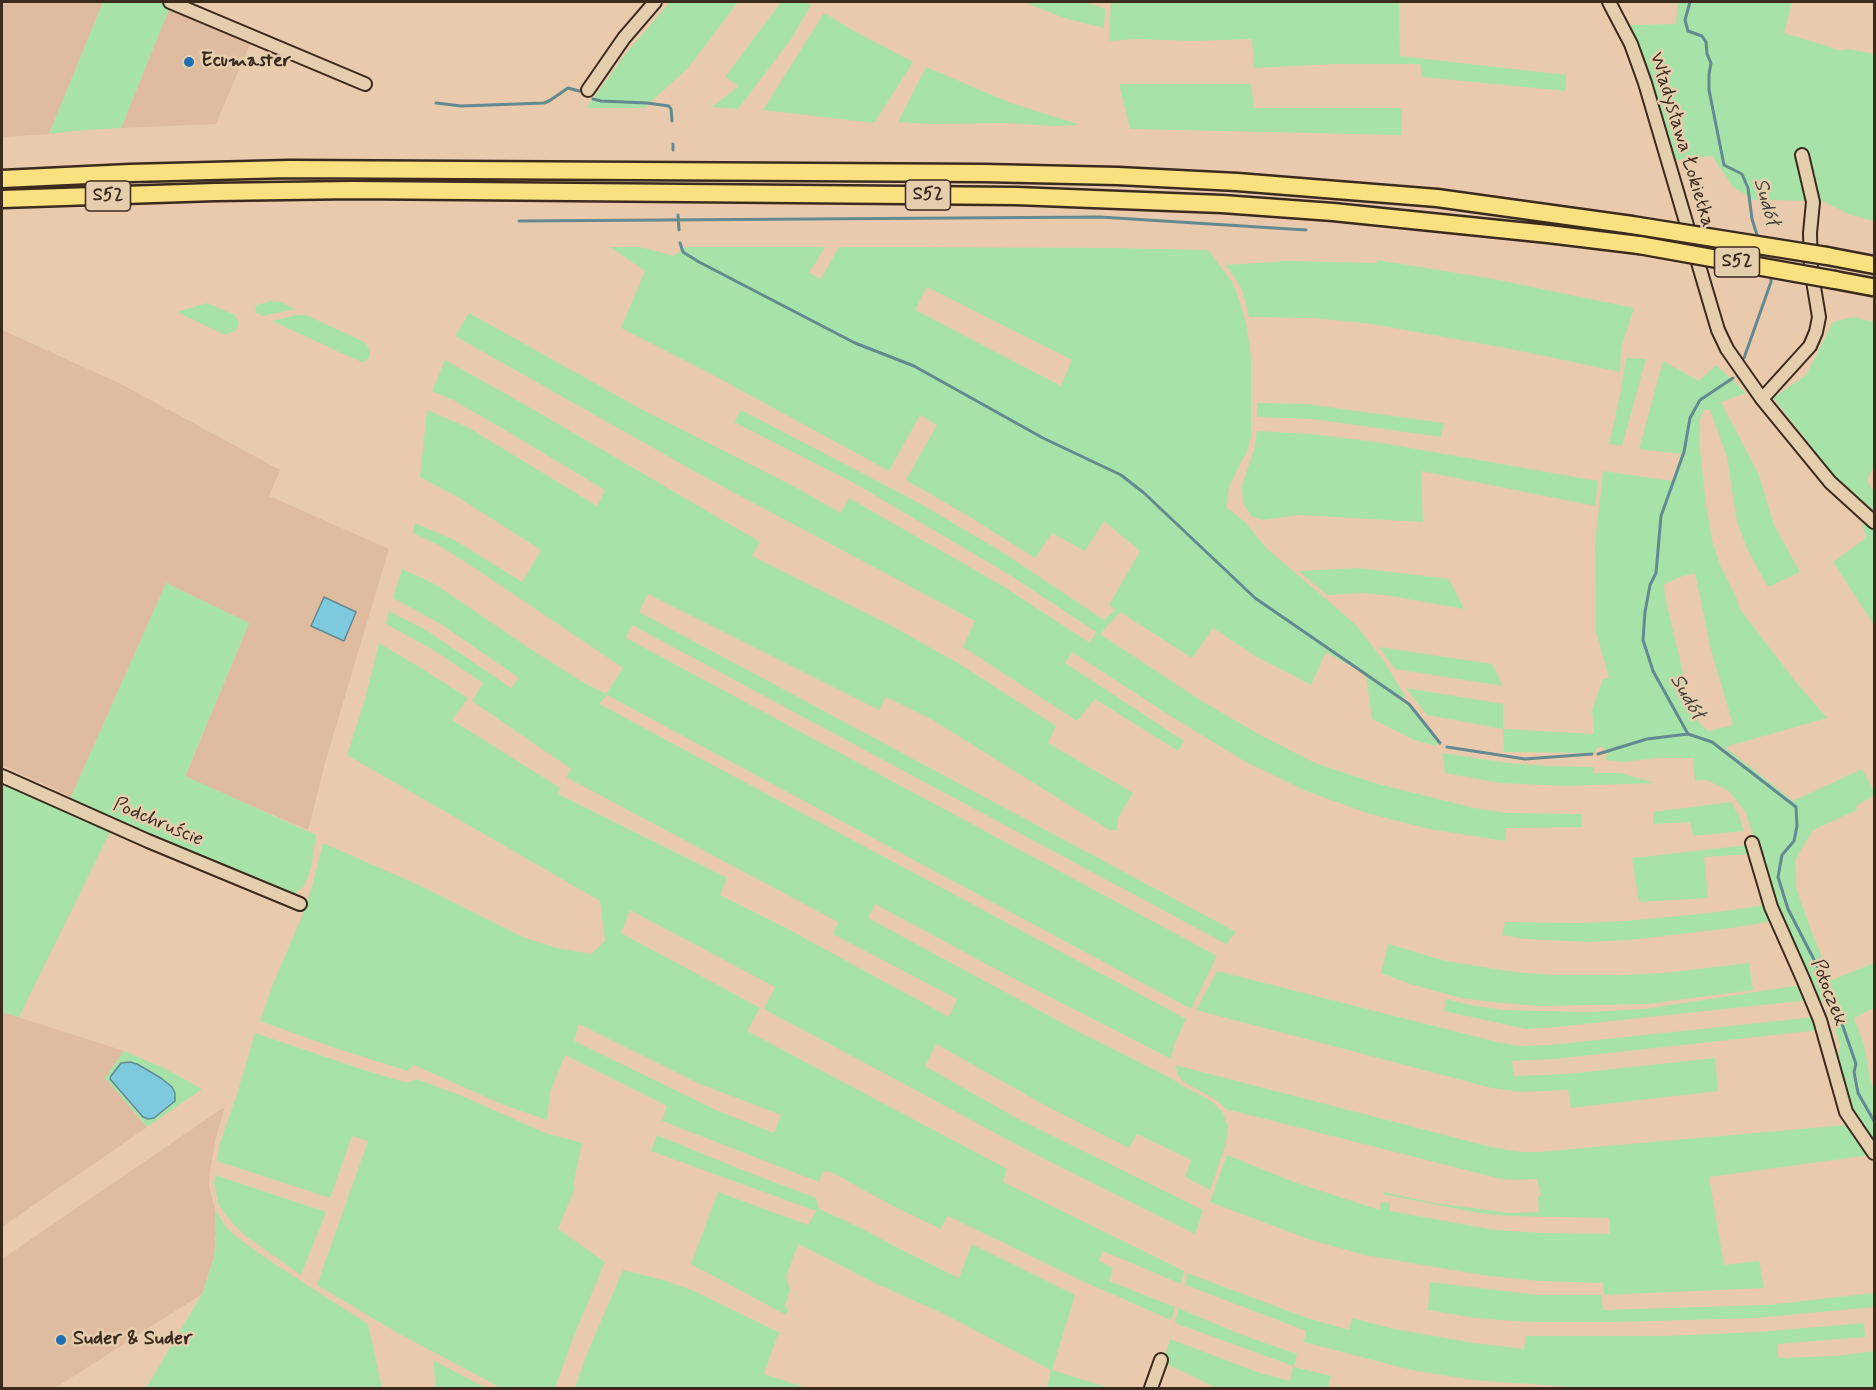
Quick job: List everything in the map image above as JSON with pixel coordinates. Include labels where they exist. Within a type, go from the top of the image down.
[{"type":"highway","name":"S52","points":[[2,179],[289,169],[984,173],[1118,176],[1237,182],[1437,198],[1632,225],[1875,265]]},
{"type":"highway","name":"S52","points":[[2,200],[215,192],[353,190],[1039,196],[1222,204],[1462,224],[1639,245],[1872,287]]},
{"type":"street","points":[[170,2],[364,84]]},
{"type":"street","points":[[588,90],[624,38],[655,2]]},
{"type":"street","name":"Władysława Łokietka","points":[[1610,2],[1645,83],[1718,330],[1727,349],[1762,399],[1830,482],[1875,522]]},
{"type":"street","points":[[1762,399],[1810,346],[1819,317],[1811,269],[1810,233],[1813,202],[1802,155]]},
{"type":"street","name":"Podchruście","points":[[2,776],[148,841],[300,904]]},
{"type":"street","name":"Potoczek","points":[[1752,843],[1771,907],[1820,1020],[1846,1112],[1875,1153]]},
{"type":"street","points":[[1151,1389],[1161,1360]]},
{"type":"shaded area","points":[[2,2],[103,2],[49,134],[2,137]]},
{"type":"shaded area","points":[[171,4],[252,39],[216,124],[121,128]]},
{"type":"shaded area","points":[[2,330],[121,384],[280,470],[269,496],[389,549],[325,763],[308,830],[185,777],[249,623],[166,583],[71,797],[2,765]]},
{"type":"shaded area","points":[[2,1012],[124,1051],[105,1078],[147,1127],[2,1227]]},
{"type":"shaded area","points":[[223,1108],[209,1186],[215,1210],[214,1257],[202,1294],[55,1388],[2,1388],[2,1259]]},
{"type":"green space","points":[[103,2],[166,2],[171,4],[121,128],[49,134]]},
{"type":"green space","points":[[670,2],[738,2],[688,68],[644,108],[586,108],[627,52]]},
{"type":"green space","points":[[781,2],[807,2],[811,5],[791,39],[738,109],[712,107],[739,86],[725,77]]},
{"type":"green space","points":[[1024,2],[1085,2],[1105,9],[1104,28],[1064,18]]},
{"type":"green space","points":[[1111,2],[1399,2],[1400,56],[1566,75],[1566,91],[1422,77],[1420,64],[1334,64],[1254,68],[1252,39],[1109,41]]},
{"type":"green space","points":[[1792,2],[1784,33],[1840,51],[1848,49],[1874,54],[1874,221],[1851,215],[1822,201],[1754,200],[1733,187],[1712,156],[1675,160],[1628,25],[1676,24],[1678,3]]},
{"type":"green space","points":[[824,13],[913,62],[874,123],[763,110]]},
{"type":"green space","points":[[926,67],[1008,102],[1080,125],[898,122]]},
{"type":"green space","points":[[1119,84],[1251,84],[1254,108],[1402,108],[1401,135],[1130,129]]},
{"type":"green space","points":[[610,247],[640,247],[674,256],[685,247],[825,247],[809,273],[821,279],[839,247],[1208,250],[1232,282],[1246,323],[1251,357],[1251,437],[1246,454],[1229,487],[1226,507],[1246,523],[1265,547],[1356,625],[1383,660],[1405,696],[1403,702],[1411,707],[1438,743],[1436,746],[1414,740],[1372,719],[1366,675],[1326,652],[1311,685],[1255,656],[1213,628],[1192,658],[1120,612],[1100,634],[1200,700],[1260,735],[1315,763],[1378,784],[1474,808],[1507,813],[1581,814],[1582,827],[1506,828],[1505,841],[1429,829],[1367,813],[1306,791],[1244,761],[1072,652],[1065,663],[1184,741],[1178,751],[1095,699],[1077,721],[963,647],[975,621],[701,475],[455,336],[469,313],[641,409],[793,486],[841,513],[849,498],[1001,585],[1090,643],[1096,632],[1013,577],[854,483],[734,422],[741,410],[921,504],[1002,552],[1104,620],[1115,610],[1109,605],[1140,551],[1104,521],[1085,551],[1052,533],[1035,558],[906,480],[937,425],[920,415],[889,471],[713,375],[621,328],[645,271]],"holes":[[[927,287],[1072,360],[1061,386],[915,310]]]},
{"type":"green space","points":[[1377,260],[1493,279],[1634,308],[1621,348],[1620,372],[1511,349],[1372,324],[1314,318],[1249,317],[1242,289],[1226,265],[1287,261],[1377,263]]},
{"type":"green space","points":[[270,301],[281,302],[295,309],[263,316],[256,313],[257,305]]},
{"type":"green space","points":[[207,303],[235,315],[239,323],[236,330],[223,334],[177,312]]},
{"type":"green space","points":[[306,315],[364,342],[370,350],[368,360],[361,362],[272,321]]},
{"type":"green space","points":[[1853,317],[1874,322],[1874,466],[1867,480],[1874,492],[1874,511],[1826,469],[1773,398],[1806,375],[1833,322]]},
{"type":"green space","points":[[1626,358],[1646,359],[1622,446],[1609,444]]},
{"type":"green space","points":[[445,360],[529,407],[760,542],[752,556],[888,624],[958,663],[1056,726],[1048,743],[1133,793],[1118,818],[1117,830],[1109,830],[931,719],[886,697],[879,710],[648,594],[639,612],[1236,932],[1226,944],[632,625],[626,638],[1217,956],[1191,1009],[607,695],[599,704],[1186,1019],[1174,1045],[1171,1059],[875,904],[868,918],[1211,1101],[1223,1113],[1228,1127],[1226,1143],[1210,1190],[1185,1177],[1191,1160],[1137,1134],[1129,1148],[1048,1107],[936,1044],[925,1066],[1018,1119],[1203,1210],[1195,1234],[1044,1159],[764,1009],[775,987],[630,910],[621,933],[760,1008],[747,1031],[1007,1169],[1003,1182],[1184,1271],[1181,1284],[1103,1251],[1099,1261],[1113,1268],[1109,1281],[1175,1307],[1171,1320],[1082,1281],[948,1216],[941,1229],[829,1171],[823,1172],[819,1182],[662,1121],[667,1106],[565,1055],[550,1092],[547,1120],[504,1105],[414,1065],[408,1071],[260,1021],[302,916],[323,843],[425,888],[525,938],[557,948],[591,954],[605,941],[600,901],[347,755],[365,699],[379,643],[468,698],[452,720],[560,788],[558,794],[727,878],[720,895],[786,928],[949,1017],[957,999],[833,934],[838,922],[566,777],[571,769],[472,701],[483,683],[435,651],[386,624],[389,611],[429,632],[511,688],[519,678],[441,624],[393,598],[402,569],[433,583],[535,652],[606,694],[623,668],[476,569],[440,546],[413,533],[415,523],[456,541],[522,582],[541,550],[456,496],[420,477],[427,410],[469,428],[597,506],[605,490],[453,400],[432,391]],"holes":[[[579,1024],[700,1084],[781,1115],[774,1133],[718,1111],[574,1041]]]},
{"type":"green space","points":[[1663,361],[1699,381],[1716,365],[1746,393],[1721,402],[1758,473],[1774,525],[1800,572],[1768,587],[1748,551],[1737,522],[1727,457],[1710,410],[1704,410],[1700,419],[1699,441],[1712,540],[1739,608],[1795,681],[1827,718],[1725,747],[1793,801],[1862,769],[1874,791],[1874,795],[1856,806],[1857,810],[1813,830],[1795,860],[1796,888],[1832,980],[1874,963],[1874,1008],[1854,1018],[1864,1045],[1874,1090],[1874,1146],[1845,1102],[1837,1063],[1840,1045],[1827,1006],[1819,998],[1815,1000],[1808,983],[1811,979],[1779,920],[1746,813],[1729,791],[1707,780],[1695,781],[1693,758],[1657,758],[1623,762],[1605,760],[1608,754],[1602,746],[1596,749],[1596,753],[1504,752],[1503,729],[1594,734],[1592,710],[1603,679],[1609,678],[1596,632],[1595,546],[1603,471],[1672,481],[1681,454],[1639,449]],"holes":[[[1695,573],[1711,650],[1733,725],[1708,731],[1699,723],[1690,702],[1665,597],[1664,584]]]},
{"type":"green space","points":[[1257,403],[1306,404],[1444,423],[1441,437],[1312,419],[1257,417]]},
{"type":"green space","points":[[1257,431],[1311,434],[1376,442],[1598,481],[1595,506],[1421,471],[1423,522],[1299,515],[1263,520],[1251,516],[1243,503],[1242,485],[1255,447]]},
{"type":"green space","points":[[1865,521],[1874,529],[1874,625],[1833,562],[1866,538],[1862,526]]},
{"type":"green space","points":[[1358,568],[1449,579],[1464,609],[1362,593],[1327,595],[1299,571]]},
{"type":"green space","points":[[166,583],[249,623],[185,776],[316,835],[311,868],[304,886],[294,894],[280,894],[71,801]]},
{"type":"green space","points":[[1379,647],[1492,664],[1503,686],[1395,669]]},
{"type":"green space","points":[[1406,688],[1503,704],[1503,729],[1427,715]]},
{"type":"green space","points":[[1442,753],[1509,763],[1594,767],[1594,773],[1620,773],[1655,783],[1566,786],[1500,783],[1445,773]]},
{"type":"green space","points":[[2,784],[111,830],[19,1017],[2,1012]]},
{"type":"green space","points":[[1731,802],[1744,831],[1693,836],[1690,822],[1653,824],[1653,812]]},
{"type":"green space","points":[[1748,845],[1751,854],[1704,857],[1708,898],[1639,902],[1632,858]]},
{"type":"green space","points":[[1766,905],[1773,921],[1630,940],[1588,942],[1525,939],[1502,935],[1505,922],[1624,921]]},
{"type":"green space","points":[[1388,944],[1446,961],[1514,972],[1554,975],[1664,973],[1749,963],[1753,990],[1646,1004],[1539,1006],[1492,1002],[1461,998],[1410,984],[1381,973]]},
{"type":"green space","points":[[1217,971],[1519,1046],[1550,1045],[1815,1017],[1820,1030],[1554,1059],[1512,1061],[1514,1076],[1567,1074],[1715,1058],[1718,1091],[1571,1108],[1568,1090],[1520,1092],[1492,1088],[1196,1010]]},
{"type":"green space","points":[[1801,985],[1809,1000],[1556,1027],[1526,1029],[1444,1011],[1446,999],[1503,1010],[1587,1012],[1645,1009]]},
{"type":"green space","points":[[255,1033],[407,1083],[416,1079],[460,1095],[545,1133],[582,1143],[573,1186],[575,1188],[558,1229],[605,1262],[555,1388],[501,1388],[396,1332],[317,1285],[368,1141],[352,1136],[330,1198],[217,1161],[220,1143]]},
{"type":"green space","points":[[124,1051],[164,1068],[202,1089],[147,1127],[105,1078]],"holes":[[[126,1062],[137,1064],[172,1087],[143,1117],[113,1083]]]},
{"type":"green space","points":[[1175,1065],[1491,1147],[1520,1152],[1846,1125],[1870,1155],[1709,1177],[1724,1265],[1759,1261],[1764,1288],[1604,1295],[1603,1283],[1538,1281],[1482,1275],[1364,1255],[1308,1239],[1210,1202],[1227,1155],[1294,1182],[1379,1210],[1381,1202],[1390,1203],[1390,1211],[1495,1230],[1610,1234],[1609,1218],[1509,1216],[1479,1213],[1382,1194],[1384,1192],[1434,1203],[1509,1213],[1539,1212],[1538,1197],[1541,1196],[1537,1179],[1501,1179],[1226,1109],[1215,1099],[1182,1081]]},
{"type":"green space","points":[[657,1135],[816,1198],[819,1209],[959,1278],[972,1244],[1075,1295],[1052,1370],[1109,1388],[1047,1388],[1051,1370],[944,1314],[875,1283],[798,1244],[786,1277],[790,1289],[785,1307],[788,1309],[786,1315],[691,1264],[718,1192],[808,1225],[816,1211],[651,1151]]},
{"type":"green space","points":[[215,1175],[326,1212],[301,1275],[243,1234],[230,1220],[219,1206],[214,1184]]},
{"type":"green space","points":[[215,1210],[226,1227],[238,1238],[368,1324],[382,1388],[146,1388],[202,1294],[214,1257]]},
{"type":"green space","points":[[623,1270],[694,1291],[780,1333],[764,1374],[807,1388],[575,1388],[586,1356]]},
{"type":"green space","points":[[1187,1273],[1307,1318],[1349,1330],[1352,1318],[1394,1329],[1524,1349],[1526,1336],[1666,1336],[1758,1332],[1864,1323],[1865,1337],[1778,1344],[1778,1357],[1837,1356],[1874,1351],[1874,1388],[1586,1388],[1473,1380],[1411,1370],[1304,1342],[1306,1331],[1186,1285]]},
{"type":"green space","points":[[1430,1282],[1538,1295],[1601,1295],[1603,1310],[1767,1305],[1874,1293],[1874,1307],[1756,1318],[1529,1322],[1475,1318],[1428,1310]]},
{"type":"green space","points":[[1178,1308],[1242,1335],[1297,1354],[1294,1367],[1331,1376],[1328,1388],[1217,1388],[1163,1362],[1170,1339],[1257,1372],[1290,1381],[1293,1366],[1175,1323]]},
{"type":"green space","points":[[433,1360],[480,1385],[488,1388],[436,1388]]},
{"type":"water","points":[[324,597],[356,612],[344,641],[311,626]]},
{"type":"water","points":[[130,1062],[161,1078],[172,1087],[175,1093],[175,1101],[154,1118],[143,1117],[110,1079],[121,1063]]},
{"type":"waterway","name":"Sudół","points":[[1690,2],[1685,20],[1688,31],[1702,36],[1706,42],[1707,54],[1711,63],[1709,90],[1724,165],[1742,174],[1748,188],[1752,219],[1758,238]]},
{"type":"waterway","points":[[436,103],[461,106],[544,103],[568,88],[579,91]]},
{"type":"waterway","points":[[593,99],[669,106],[672,121]]},
{"type":"waterway","points":[[673,144],[673,150]]},
{"type":"waterway","points":[[678,215],[679,230]]},
{"type":"waterway","points":[[519,221],[1100,217],[1306,230]]},
{"type":"waterway","points":[[680,243],[683,252],[699,262],[855,343],[914,366],[1043,438],[1121,475],[1144,493],[1255,598],[1409,704],[1440,743]]},
{"type":"waterway","name":"Sudół","points":[[1744,358],[1771,282],[1771,274]]},
{"type":"waterway","name":"Sudół","points":[[1733,378],[1700,400],[1690,418],[1684,452],[1661,516],[1656,573],[1650,585],[1643,640],[1653,671],[1688,734],[1712,742],[1796,807],[1797,826],[1794,841],[1782,855],[1778,877],[1788,909],[1828,987]]},
{"type":"waterway","points":[[1598,754],[1647,739],[1688,734]]},
{"type":"waterway","points":[[1447,747],[1525,759],[1592,754]]},
{"type":"waterway","name":"Sudół","points":[[1832,995],[1856,1064],[1854,1072],[1858,1093],[1874,1121]]},
{"type":"place","name":"Ecumaster","points":[[189,62]]},
{"type":"place","name":"Suder & Suder","points":[[61,1340]]}]
